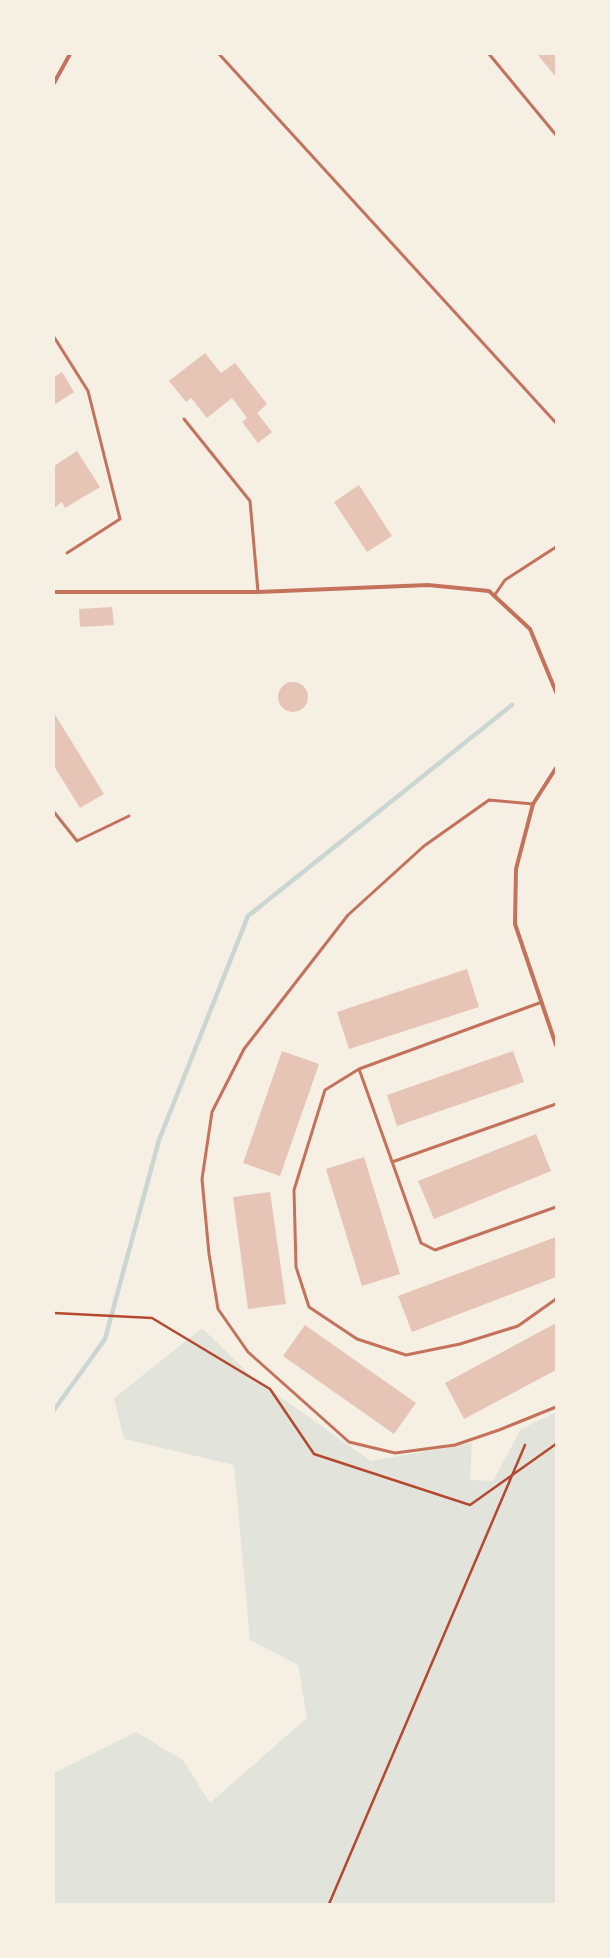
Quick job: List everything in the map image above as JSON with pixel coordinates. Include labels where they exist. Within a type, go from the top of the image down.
[{"type":"street","points":[[54,83],[70,54]]},
{"type":"street","points":[[54,592],[258,592],[428,585],[489,591],[530,629],[556,692]]},
{"type":"street","points":[[556,768],[533,804],[516,869],[516,924],[556,1045]]},
{"type":"lane","points":[[219,54],[556,423]]},
{"type":"lane","points":[[489,54],[556,135]]},
{"type":"lane","points":[[54,337],[88,391],[120,519],[67,553]]},
{"type":"lane","points":[[184,419],[250,501],[258,592]]},
{"type":"lane","points":[[494,596],[505,580],[556,547]]},
{"type":"lane","points":[[533,804],[489,800],[424,846],[348,915],[244,1049],[212,1112],[202,1179],[209,1254],[218,1309],[248,1352],[349,1442],[395,1453],[455,1446],[556,1407]]},
{"type":"lane","points":[[54,812],[77,841],[129,816]]},
{"type":"lane","points":[[542,1002],[359,1069],[325,1090],[294,1190],[296,1267],[309,1307],[357,1339],[406,1355],[460,1344],[518,1326],[556,1299]]},
{"type":"lane","points":[[359,1069],[421,1243],[435,1250],[556,1207]]},
{"type":"lane","points":[[392,1162],[556,1104]]},
{"type":"path","points":[[329,1904],[525,1445]]},
{"type":"shaded area","points":[[202,1328],[252,1377],[371,1461],[472,1443],[470,1480],[493,1481],[521,1429],[556,1412],[556,1904],[54,1904],[54,1773],[136,1732],[183,1760],[210,1803],[307,1718],[298,1665],[250,1640],[234,1465],[124,1439],[114,1398]]},
{"type":"building","points":[[537,54],[556,54],[556,77]]},
{"type":"building","points":[[205,353],[221,373],[235,363],[267,404],[257,413],[272,432],[258,443],[242,422],[247,418],[232,398],[207,418],[191,398],[186,402],[169,381]]},
{"type":"building","points":[[62,372],[74,392],[54,405],[54,377]]},
{"type":"building","points":[[77,451],[100,487],[65,508],[62,502],[54,508],[54,466]]},
{"type":"building","points":[[359,485],[392,536],[367,552],[334,502]]},
{"type":"building","points":[[112,607],[114,625],[80,627],[79,609]]},
{"type":"building","points":[[293,682],[299,683],[307,691],[307,703],[299,711],[293,712],[287,711],[279,703],[278,697],[279,691],[287,683]]},
{"type":"building","points":[[54,713],[104,794],[80,808],[54,766]]},
{"type":"building","points":[[467,969],[479,1007],[349,1049],[337,1012]]},
{"type":"building","points":[[282,1051],[319,1064],[280,1176],[243,1163]]},
{"type":"building","points":[[513,1051],[524,1082],[397,1126],[387,1095]]},
{"type":"building","points":[[536,1134],[551,1171],[434,1219],[418,1181]]},
{"type":"building","points":[[364,1157],[400,1274],[362,1286],[326,1169]]},
{"type":"building","points":[[270,1192],[286,1304],[248,1309],[233,1197]]},
{"type":"building","points":[[556,1237],[556,1277],[412,1332],[398,1296]]},
{"type":"building","points":[[556,1323],[556,1370],[464,1419],[445,1383]]},
{"type":"building","points":[[305,1325],[416,1403],[394,1434],[283,1356]]},
{"type":"waterway","points":[[54,1410],[105,1339],[159,1140],[248,916],[512,705]]}]
